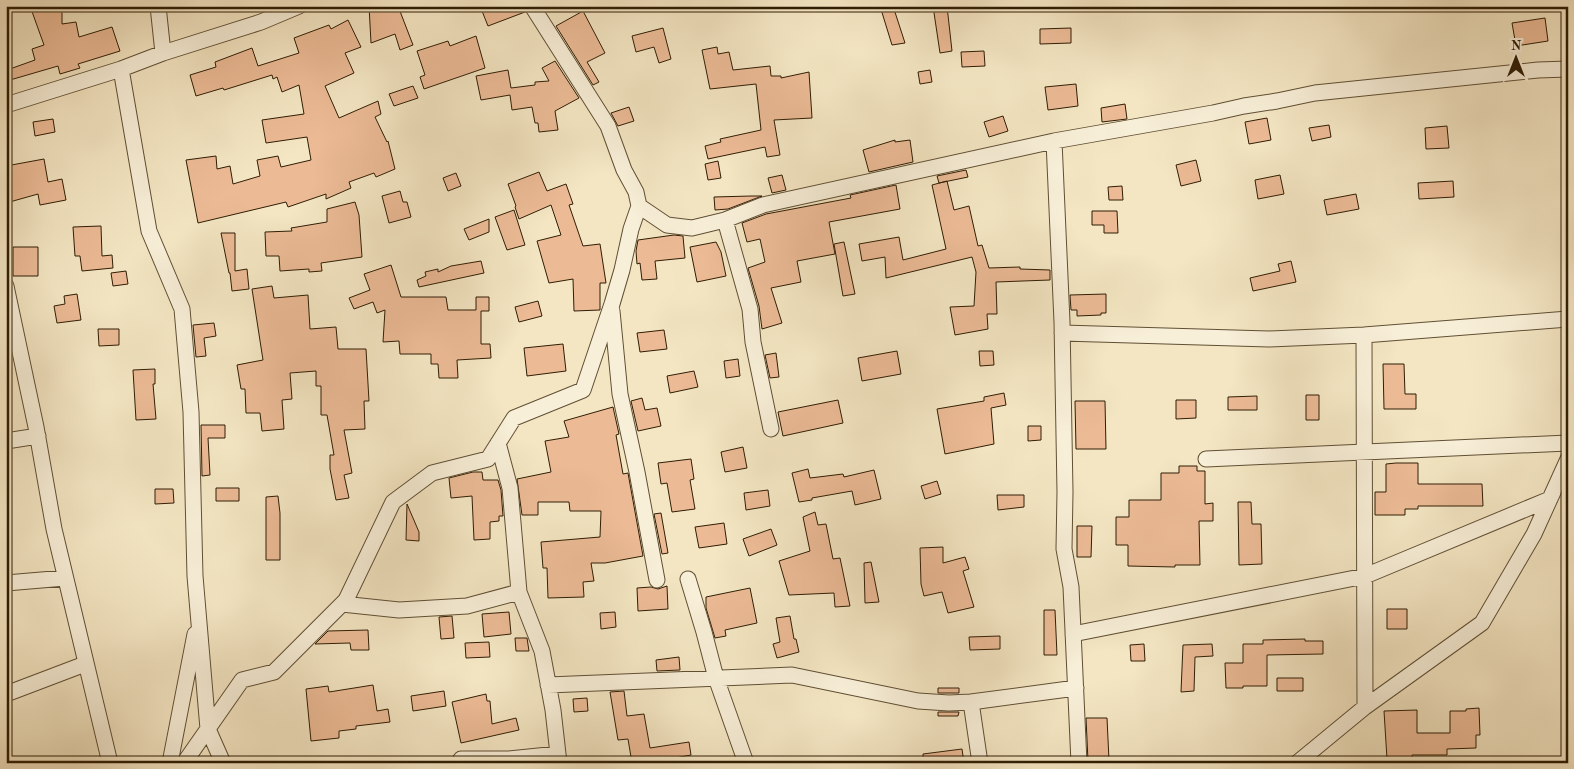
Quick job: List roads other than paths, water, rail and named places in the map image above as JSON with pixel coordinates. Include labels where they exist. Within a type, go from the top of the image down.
[{"type":"street","points":[[158,6],[162,53]]},
{"type":"street","points":[[6,106],[121,69],[162,53],[261,22],[299,6]]},
{"type":"street","points":[[184,763],[242,680],[274,672],[346,600],[393,502],[432,473],[488,459],[514,418],[583,390],[612,304],[631,229],[640,206],[608,126],[532,6]]},
{"type":"street","points":[[640,206],[667,225],[692,228],[725,220],[763,205],[1054,141],[1244,106],[1277,102],[1315,93],[1568,68]]},
{"type":"street","points":[[121,69],[149,231],[182,309],[191,412],[195,576],[208,729],[223,763]]},
{"type":"street","points":[[1054,141],[1062,333],[1065,492],[1064,549],[1071,588],[1079,763]]},
{"type":"street","points":[[725,220],[750,309],[753,342],[770,430]]},
{"type":"street","points":[[6,286],[38,436],[54,529],[110,763]]},
{"type":"street","points":[[612,304],[620,394],[657,580]]},
{"type":"street","points":[[1062,333],[1270,339],[1364,335],[1568,319]]},
{"type":"street","points":[[1364,335],[1365,707]]},
{"type":"street","points":[[6,441],[38,436]]},
{"type":"street","points":[[462,759],[559,758],[542,651],[519,592],[510,488],[498,443]]},
{"type":"street","points":[[1206,459],[1568,443]]},
{"type":"street","points":[[1297,763],[1365,707],[1482,623],[1534,534],[1568,459]]},
{"type":"street","points":[[1073,634],[1365,576],[1550,498]]},
{"type":"street","points":[[6,582],[66,578]]},
{"type":"street","points":[[688,579],[716,678],[746,763]]},
{"type":"street","points":[[342,604],[399,610],[467,606],[519,592]]},
{"type":"street","points":[[170,763],[199,615]]},
{"type":"street","points":[[6,694],[85,664]]},
{"type":"street","points":[[548,685],[792,675],[918,701],[948,703],[971,702],[1076,688]]},
{"type":"street","points":[[971,702],[980,763]]}]
